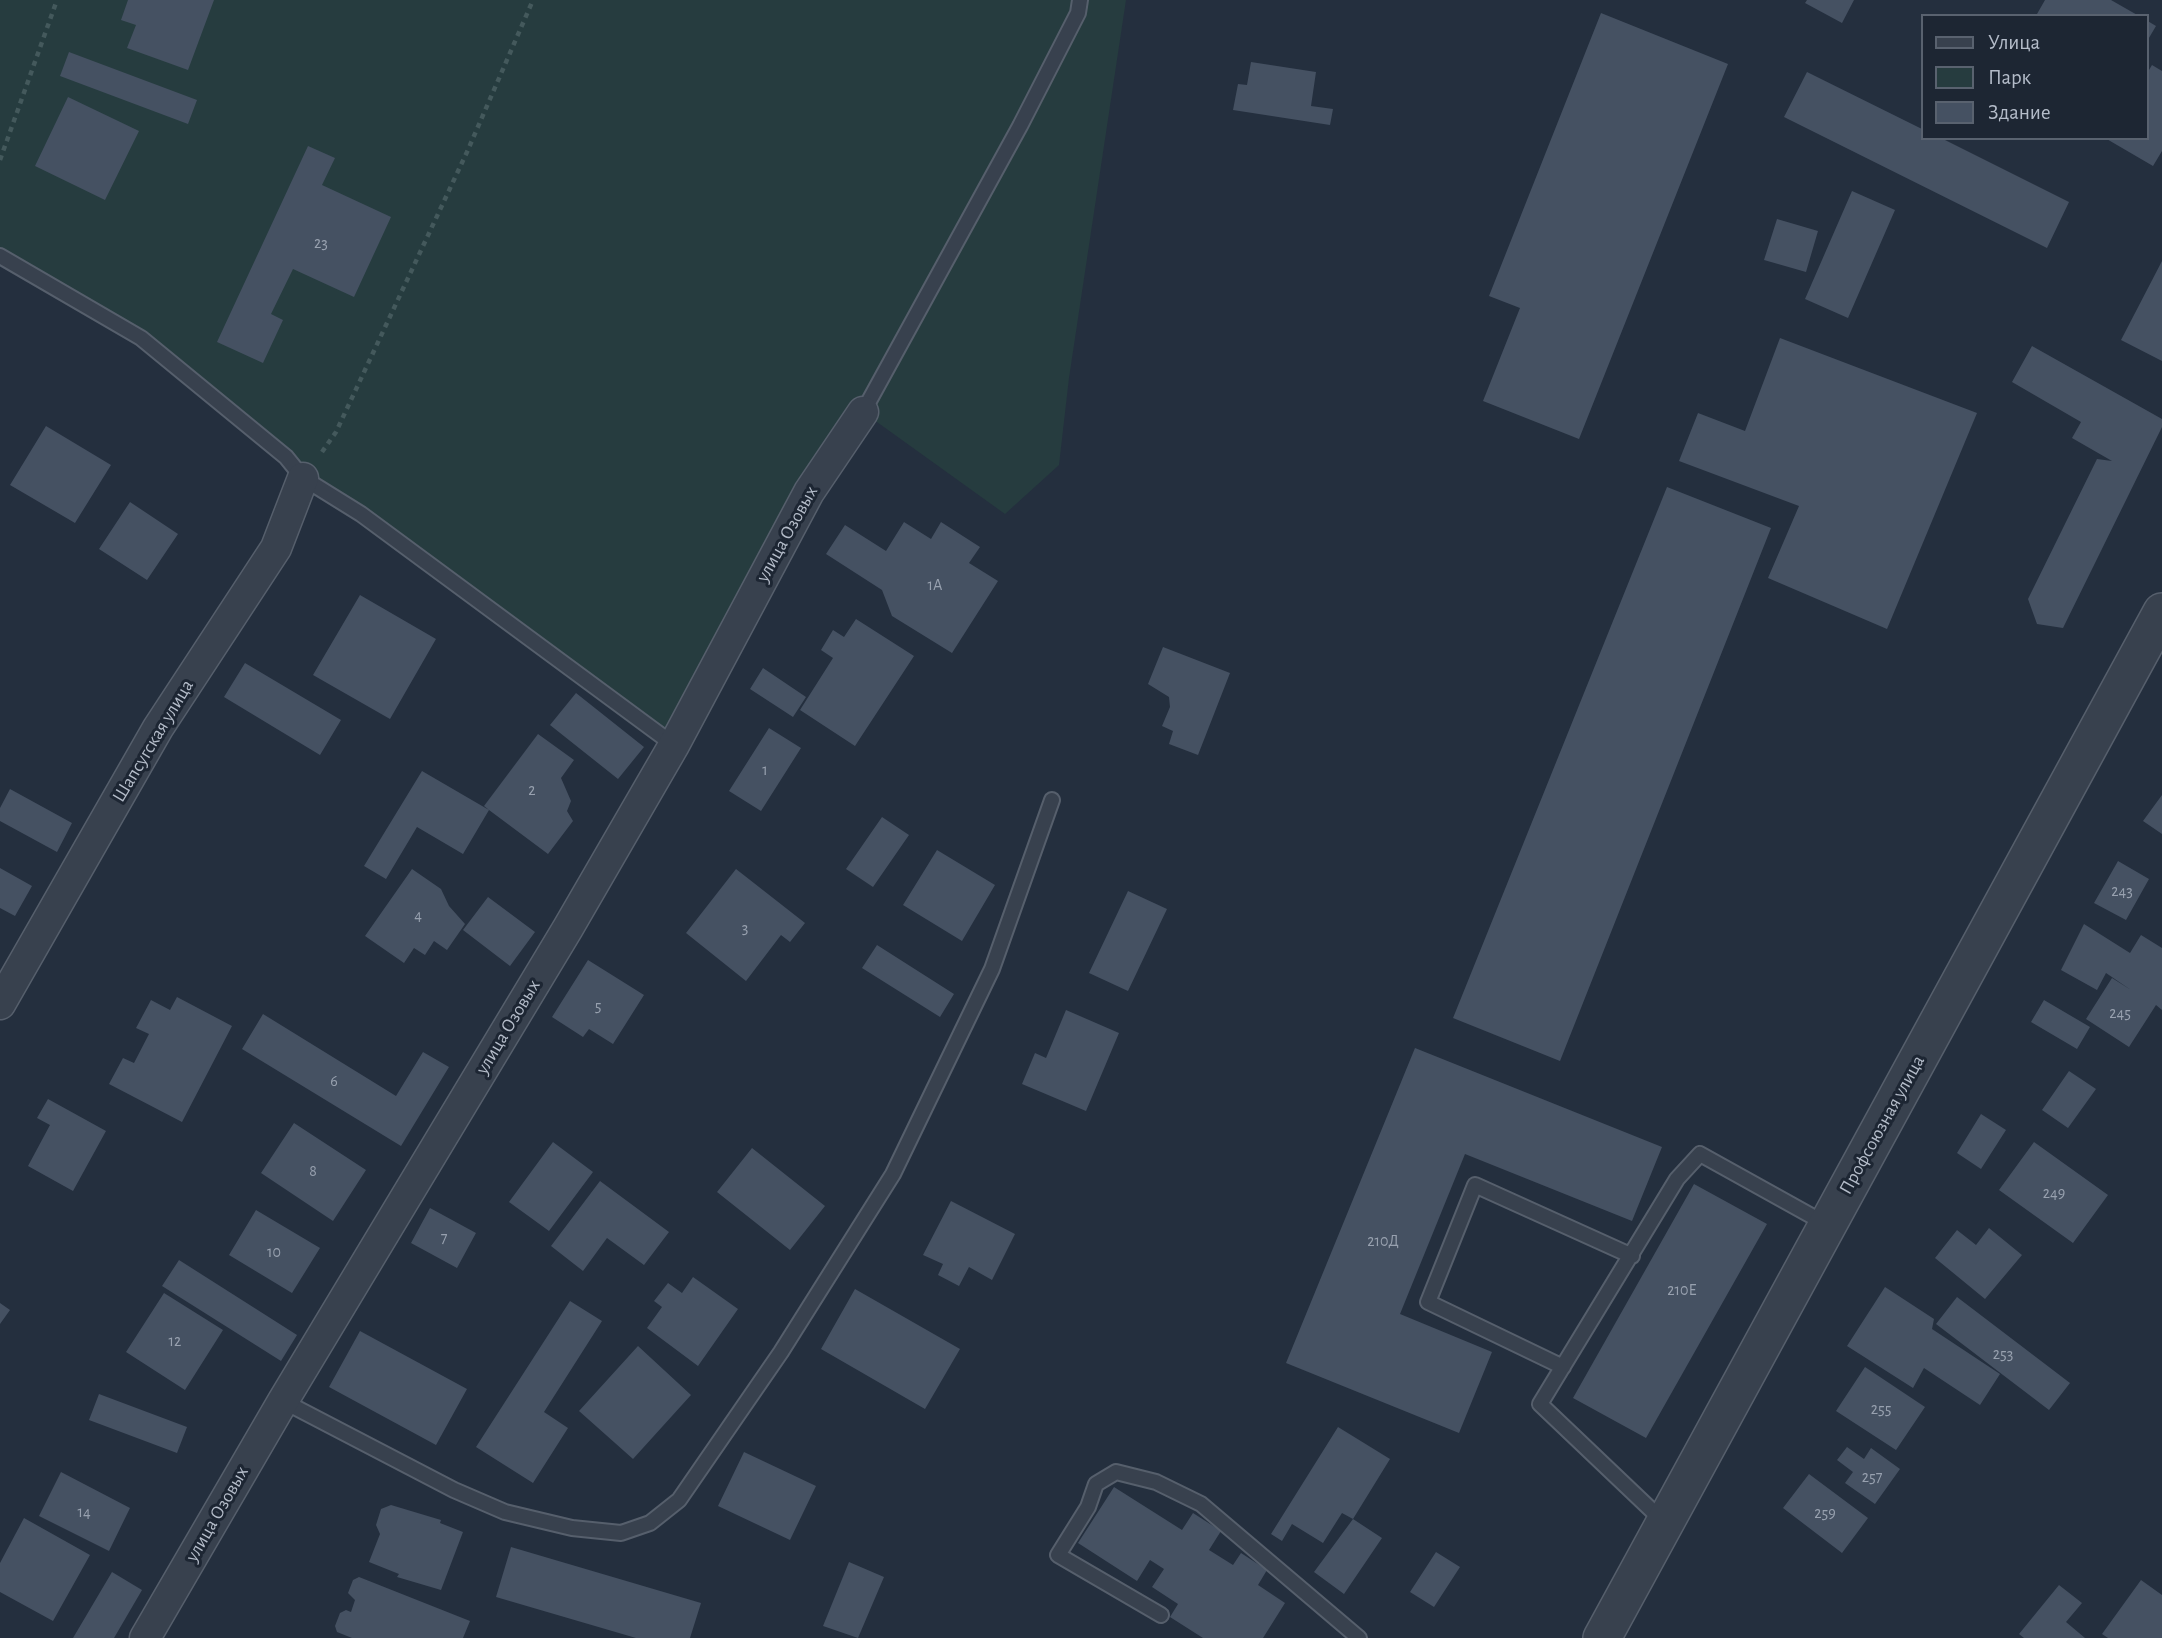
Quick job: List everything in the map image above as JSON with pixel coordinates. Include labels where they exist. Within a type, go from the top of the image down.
[{"type":"street","name":"улица Озовых","points":[[145,1638],[674,745],[809,492],[863,412]]},
{"type":"street","name":"Шапсугская улица","points":[[0,1004],[158,728],[276,548],[303,478]]},
{"type":"street","name":"Профсоюзная улица","points":[[1602,1638],[2162,612]]},
{"type":"lane","points":[[863,412],[1020,126],[1078,13],[1080,0]]},
{"type":"lane","points":[[0,256],[141,338],[286,457],[303,478],[361,514],[674,745]]},
{"type":"lane","points":[[283,1401],[454,1490],[505,1512],[572,1528],[621,1533],[650,1523],[679,1500],[781,1352],[893,1174],[992,969],[1052,800]]},
{"type":"lane","points":[[1665,1522],[1540,1404],[1677,1179],[1700,1154],[1828,1225]]},
{"type":"lane","points":[[1563,1367],[1428,1301],[1475,1185],[1632,1256]]},
{"type":"lane","points":[[1161,1615],[1058,1555],[1088,1507],[1096,1484],[1115,1472],[1156,1482],[1201,1504],[1359,1638]]},
{"type":"path","points":[[0,160],[57,0]]},
{"type":"path","points":[[303,478],[337,432],[467,152],[533,0]]},
{"type":"green space","points":[[0,0],[1126,0],[1069,378],[1059,465],[1005,514],[863,412],[674,745],[361,514],[141,338],[0,256]]},
{"type":"building","points":[[128,0],[214,0],[188,70],[127,48],[136,25],[121,20]]},
{"type":"building","points":[[1807,0],[1854,0],[1842,23],[1805,3]]},
{"type":"building","points":[[2045,0],[2111,0],[2136,14],[2037,14]]},
{"type":"building","points":[[1601,13],[1728,64],[1579,439],[1483,401],[1520,308],[1489,296]]},
{"type":"building","points":[[2148,21],[2156,26],[2148,40]]},
{"type":"building","points":[[69,52],[197,100],[188,124],[60,76]]},
{"type":"building","points":[[1251,62],[1316,72],[1311,106],[1333,109],[1330,125],[1233,110],[1238,84],[1247,85]]},
{"type":"building","points":[[2152,65],[2162,71],[2162,151],[2153,166],[2108,140],[2148,140],[2148,72]]},
{"type":"building","points":[[1807,72],[1920,128],[1920,140],[1945,140],[2069,202],[2047,248],[1784,117]]},
{"type":"building","points":[[68,97],[139,131],[105,200],[35,166]]},
{"type":"building","points":[[308,146],[335,158],[322,185],[391,217],[354,297],[293,269],[271,314],[283,320],[263,363],[217,342]]},
{"type":"building","points":[[1852,191],[1895,210],[1848,318],[1805,299]]},
{"type":"building","points":[[1777,219],[1818,231],[1806,272],[1764,260]]},
{"type":"building","points":[[2162,261],[2162,361],[2121,340]]},
{"type":"building","points":[[1780,338],[1977,413],[1887,629],[1768,578],[1799,506],[1679,461],[1698,413],[1745,431]]},
{"type":"building","points":[[2032,346],[2162,419],[2162,427],[2063,628],[2037,624],[2028,599],[2097,459],[2112,461],[2072,438],[2081,422],[2012,382]]},
{"type":"building","points":[[46,426],[111,465],[75,523],[10,485]]},
{"type":"building","points":[[1667,487],[1771,528],[1560,1061],[1453,1018]]},
{"type":"building","points":[[130,502],[178,534],[147,580],[99,549]]},
{"type":"building","points":[[904,522],[931,539],[941,522],[980,547],[969,563],[998,581],[952,653],[892,616],[882,590],[826,554],[845,525],[886,551]]},
{"type":"building","points":[[360,595],[436,639],[390,719],[313,675]]},
{"type":"building","points":[[856,619],[914,656],[855,746],[800,710],[833,658],[821,650],[833,630],[844,637]]},
{"type":"building","points":[[1163,647],[1230,673],[1198,755],[1169,744],[1173,731],[1162,726],[1170,707],[1169,697],[1148,684]]},
{"type":"building","points":[[245,663],[341,720],[320,755],[224,697]]},
{"type":"building","points":[[763,668],[806,697],[793,717],[750,689]]},
{"type":"building","points":[[576,693],[644,747],[618,779],[550,725]]},
{"type":"building","points":[[769,728],[801,748],[761,811],[729,791]]},
{"type":"building","points":[[538,734],[574,760],[561,778],[571,801],[567,811],[573,821],[548,854],[484,806]]},
{"type":"building","points":[[422,771],[489,810],[463,854],[417,827],[386,879],[364,866]]},
{"type":"building","points":[[10,789],[72,823],[57,852],[0,821],[0,808]]},
{"type":"building","points":[[2162,795],[2162,834],[2143,821]]},
{"type":"building","points":[[882,817],[909,835],[873,887],[846,869]]},
{"type":"building","points":[[937,850],[995,885],[962,941],[903,905]]},
{"type":"building","points":[[2118,861],[2149,879],[2126,920],[2094,903]]},
{"type":"building","points":[[0,868],[32,886],[15,916],[0,908]]},
{"type":"building","points":[[412,869],[441,889],[449,906],[465,924],[447,950],[434,941],[425,955],[414,948],[404,963],[365,936]]},
{"type":"building","points":[[736,869],[805,923],[790,942],[781,935],[746,981],[686,933]]},
{"type":"building","points":[[1128,891],[1167,909],[1128,991],[1089,973]]},
{"type":"building","points":[[488,897],[535,932],[510,966],[463,930]]},
{"type":"building","points":[[2084,924],[2130,953],[2141,935],[2162,948],[2162,1010],[2156,1005],[2129,1047],[2086,1019],[2112,978],[2131,990],[2106,973],[2097,990],[2061,970]]},
{"type":"building","points":[[877,945],[954,994],[940,1017],[862,968]]},
{"type":"building","points":[[588,960],[644,995],[613,1044],[589,1029],[583,1037],[552,1017]]},
{"type":"building","points":[[177,997],[232,1026],[182,1122],[109,1084],[123,1058],[134,1063],[149,1034],[136,1028],[151,1000],[170,1010]]},
{"type":"building","points":[[2044,1000],[2090,1027],[2077,1049],[2031,1022]]},
{"type":"building","points":[[1066,1010],[1119,1033],[1086,1111],[1022,1084],[1035,1053],[1046,1058]]},
{"type":"building","points":[[263,1014],[396,1096],[423,1052],[449,1067],[401,1146],[242,1049]]},
{"type":"building","points":[[1415,1048],[1662,1147],[1632,1221],[1465,1154],[1400,1314],[1492,1352],[1459,1433],[1286,1363]]},
{"type":"building","points":[[2069,1071],[2096,1089],[2068,1128],[2042,1110]]},
{"type":"building","points":[[48,1099],[106,1131],[73,1191],[28,1166],[50,1125],[37,1118]]},
{"type":"building","points":[[1981,1114],[2006,1130],[1981,1169],[1957,1153]]},
{"type":"building","points":[[294,1123],[366,1170],[333,1221],[261,1173]]},
{"type":"building","points":[[553,1142],[593,1172],[549,1231],[509,1202]]},
{"type":"building","points":[[2034,1142],[2108,1195],[2073,1243],[1999,1190]]},
{"type":"building","points":[[752,1148],[825,1206],[790,1250],[717,1192]]},
{"type":"building","points":[[600,1181],[669,1232],[644,1265],[607,1238],[583,1271],[551,1246]]},
{"type":"building","points":[[1694,1184],[1767,1224],[1646,1438],[1573,1398]]},
{"type":"building","points":[[951,1201],[1015,1234],[992,1280],[969,1267],[959,1286],[938,1275],[943,1264],[923,1255]]},
{"type":"building","points":[[430,1208],[476,1233],[457,1268],[411,1243]]},
{"type":"building","points":[[256,1210],[320,1248],[292,1293],[229,1255]]},
{"type":"building","points":[[1989,1228],[2022,1255],[1985,1299],[1935,1258],[1957,1230],[1976,1245]]},
{"type":"building","points":[[179,1260],[297,1335],[281,1361],[162,1286]]},
{"type":"building","points":[[693,1277],[738,1309],[698,1366],[647,1328],[662,1307],[654,1301],[668,1283],[682,1293]]},
{"type":"building","points":[[1885,1287],[1934,1319],[1932,1329],[2000,1374],[1980,1405],[1924,1368],[1913,1388],[1847,1346]]},
{"type":"building","points":[[855,1289],[960,1349],[925,1409],[821,1349]]},
{"type":"building","points":[[164,1293],[223,1330],[185,1390],[126,1352]]},
{"type":"building","points":[[1957,1297],[2070,1383],[2049,1410],[1936,1324]]},
{"type":"building","points":[[570,1301],[602,1321],[544,1412],[568,1428],[533,1483],[476,1447]]},
{"type":"building","points":[[0,1303],[10,1310],[0,1324]]},
{"type":"building","points":[[360,1331],[467,1389],[436,1445],[329,1387]]},
{"type":"building","points":[[638,1346],[691,1395],[633,1459],[579,1411]]},
{"type":"building","points":[[1865,1367],[1925,1407],[1896,1450],[1836,1411]]},
{"type":"building","points":[[99,1394],[187,1427],[177,1453],[89,1420]]},
{"type":"building","points":[[1338,1427],[1390,1459],[1353,1519],[1342,1513],[1323,1543],[1292,1524],[1282,1541],[1271,1534]]},
{"type":"building","points":[[1847,1447],[1864,1459],[1871,1448],[1900,1469],[1875,1504],[1845,1483],[1853,1472],[1837,1460]]},
{"type":"building","points":[[744,1452],[816,1486],[790,1540],[718,1506]]},
{"type":"building","points":[[61,1472],[130,1508],[109,1551],[39,1516]]},
{"type":"building","points":[[1809,1474],[1868,1518],[1842,1553],[1783,1508]]},
{"type":"building","points":[[1114,1487],[1182,1530],[1193,1513],[1221,1531],[1209,1550],[1233,1565],[1241,1553],[1267,1570],[1258,1585],[1285,1603],[1263,1638],[1203,1638],[1170,1617],[1178,1604],[1152,1587],[1164,1569],[1150,1560],[1137,1581],[1078,1543]]},
{"type":"building","points":[[391,1505],[441,1520],[440,1523],[463,1532],[441,1590],[397,1577],[399,1574],[369,1562],[380,1534],[376,1525],[381,1509]]},
{"type":"building","points":[[24,1518],[90,1555],[53,1621],[0,1592],[0,1563]]},
{"type":"building","points":[[1353,1519],[1382,1538],[1344,1594],[1314,1572]]},
{"type":"building","points":[[511,1547],[701,1603],[690,1638],[636,1638],[496,1597]]},
{"type":"building","points":[[1436,1552],[1460,1567],[1434,1607],[1410,1592]]},
{"type":"building","points":[[849,1562],[884,1577],[858,1638],[823,1626]]},
{"type":"building","points":[[112,1572],[142,1590],[114,1638],[73,1638]]},
{"type":"building","points":[[359,1577],[470,1621],[463,1638],[352,1638],[337,1632],[335,1626],[340,1613],[346,1610],[351,1612],[355,1600],[348,1593],[353,1580]]},
{"type":"building","points":[[2141,1580],[2162,1595],[2162,1638],[2108,1638],[2102,1634]]},
{"type":"building","points":[[2059,1585],[2082,1603],[2066,1622],[2085,1638],[2024,1638],[2019,1634]]}]
